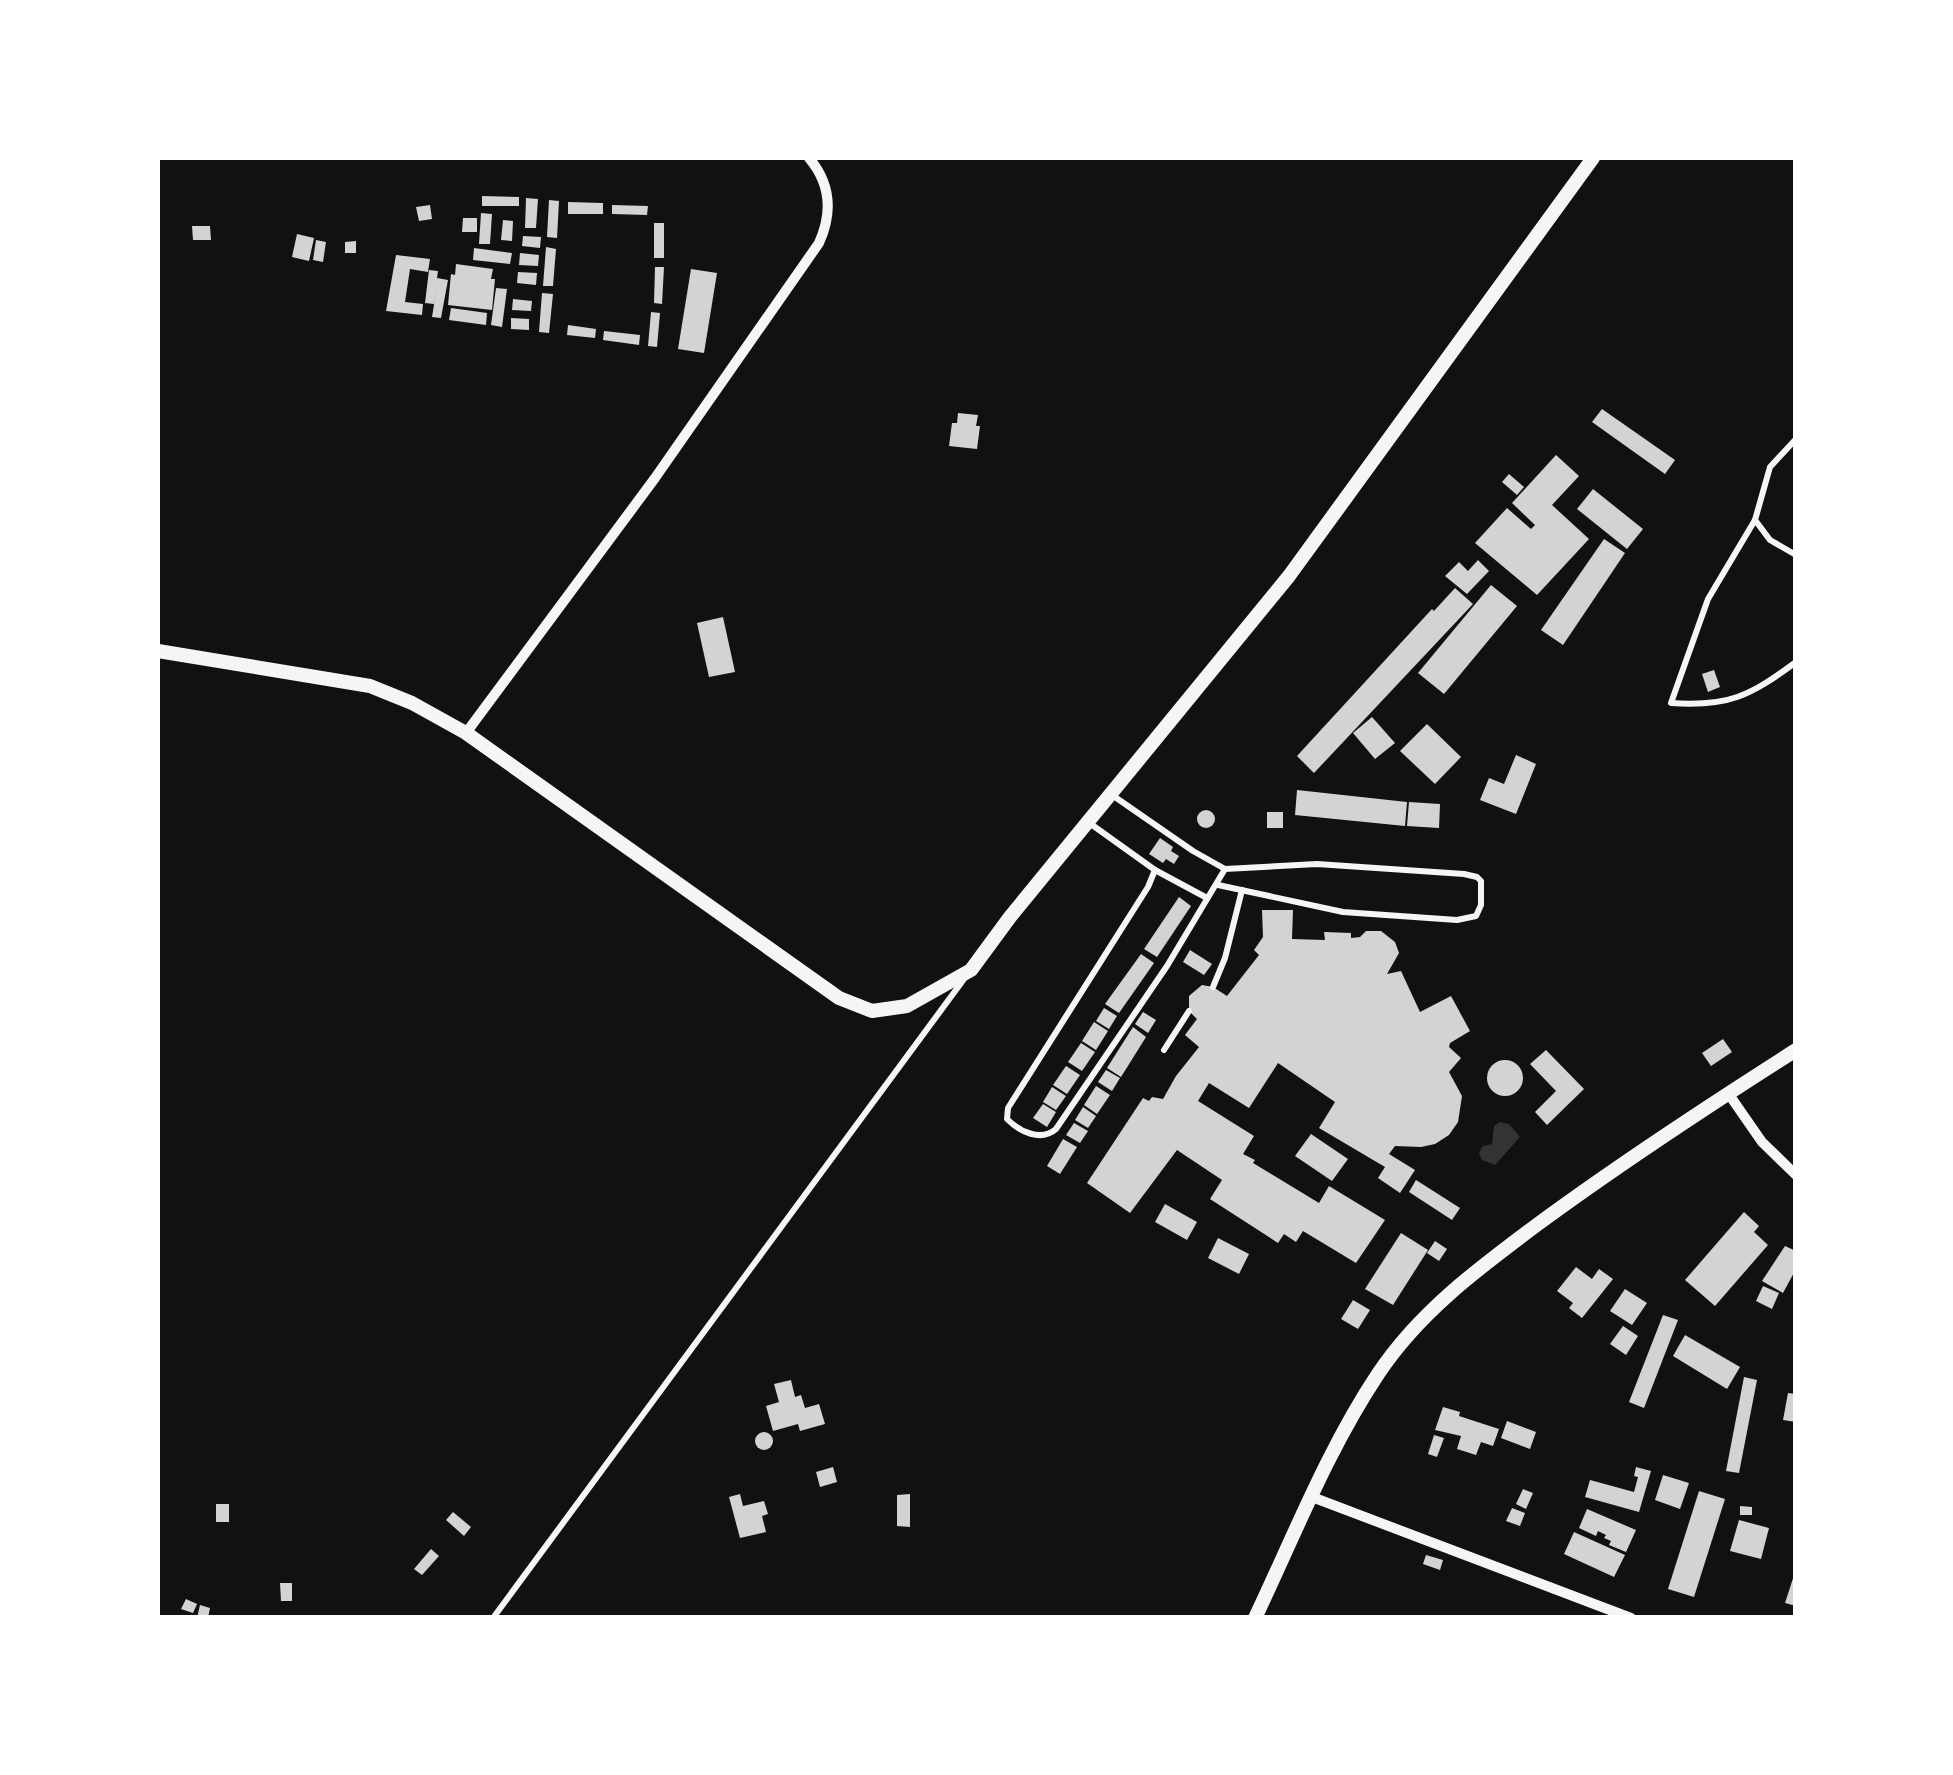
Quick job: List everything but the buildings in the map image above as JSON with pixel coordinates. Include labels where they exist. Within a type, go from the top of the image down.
[{"type":"street","points":[[466,733],[655,478],[819,243],[828,223],[826,182],[810,158]]},
{"type":"street","points":[[158,651],[370,686],[412,703],[466,733],[839,998],[872,1011],[907,1006],[971,970],[1288,576],[1593,158]]},
{"type":"street","points":[[1255,1618],[1312,1497],[1378,1374],[1406,1336],[1468,1276],[1583,1190],[1796,1050]]},
{"type":"street","points":[[1728,1094],[1762,1142],[1796,1175]]},
{"type":"street","points":[[1312,1497],[1631,1618]]},
{"type":"lane","points":[[1796,439],[1770,467],[1755,520],[1708,599],[1671,703],[1705,705],[1756,691],[1796,662]]},
{"type":"lane","points":[[1755,520],[1770,540],[1796,556]]},
{"type":"lane","points":[[1111,794],[1225,869],[1317,864],[1464,874],[1477,876],[1481,881],[1482,905],[1476,916],[1456,920],[1342,912],[1218,885]]},
{"type":"lane","points":[[1088,822],[1155,870],[1207,898]]},
{"type":"lane","points":[[1155,870],[1148,887],[1014,1094],[1007,1119],[1016,1128],[1040,1135],[1050,1135],[1056,1129],[1167,966],[1225,869]]},
{"type":"lane","points":[[1213,987],[1226,958],[1242,890]]},
{"type":"lane","points":[[493,1618],[971,970]]},
{"type":"lane","points":[[1164,1050],[1189,1011]]},
{"type":"shaded area","points":[[1500,1122],[1509,1124],[1520,1137],[1495,1165],[1482,1160],[1479,1153],[1483,1146],[1492,1144],[1494,1126]]}]
